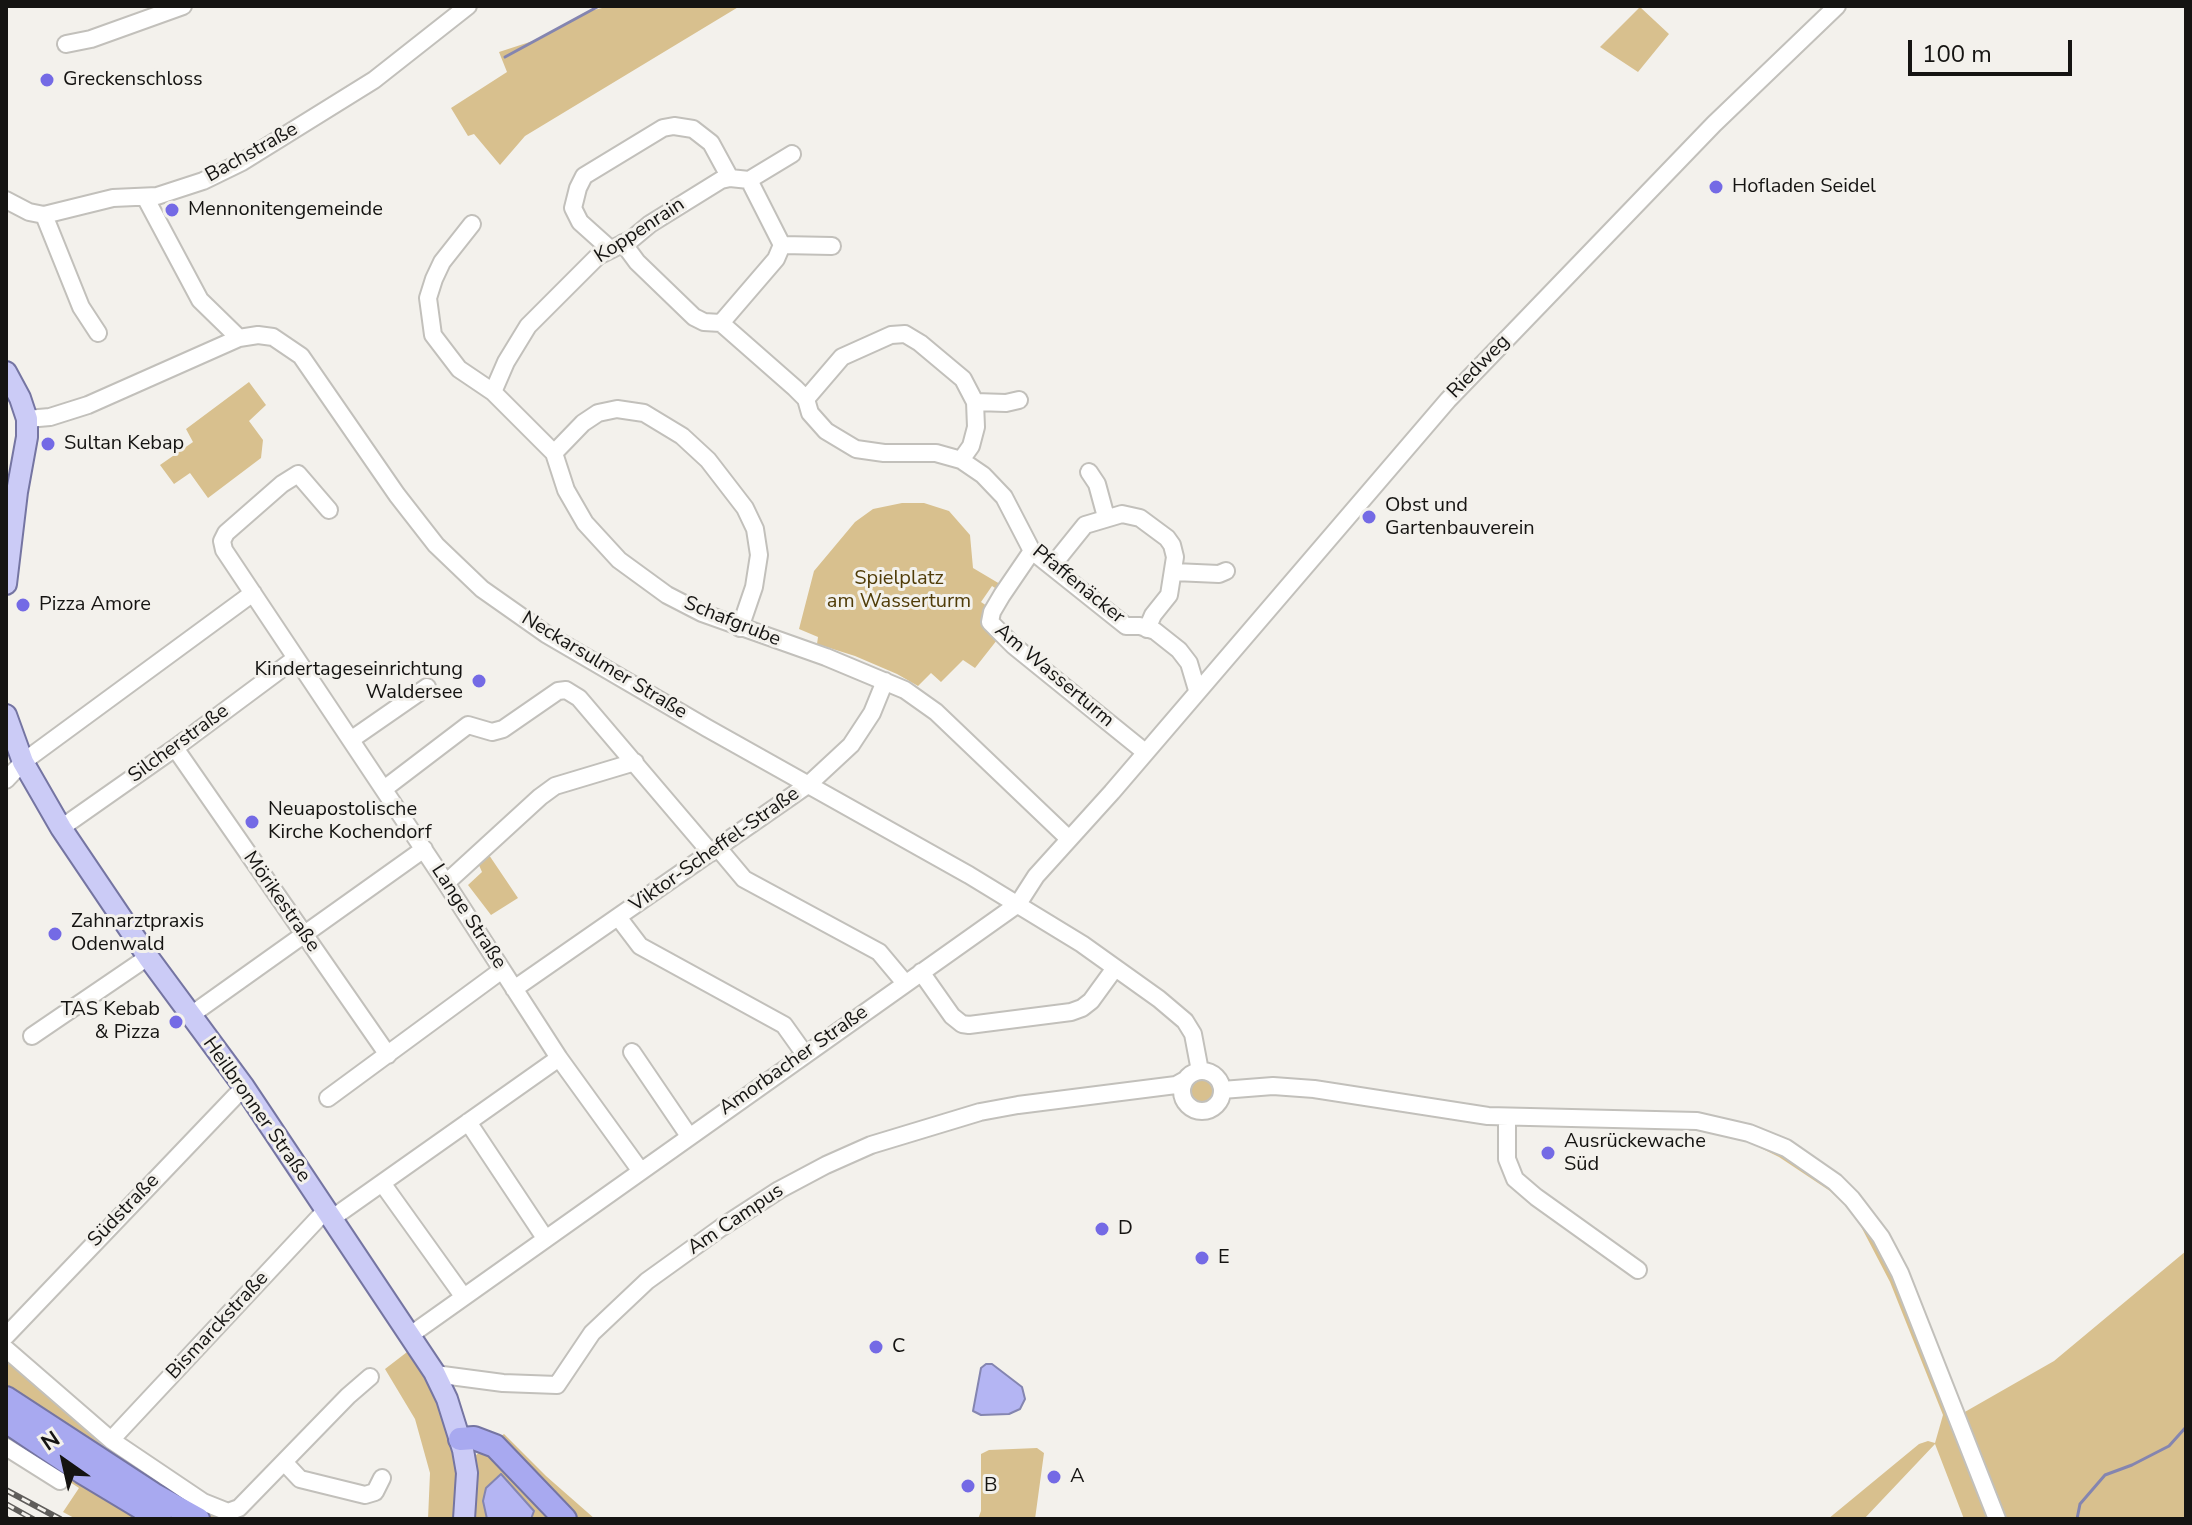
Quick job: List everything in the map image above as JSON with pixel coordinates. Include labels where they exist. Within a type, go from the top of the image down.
[{"type":"highway","points":[[6,1398],[153,1494],[198,1519]]},
{"type":"highway","points":[[6,1421],[160,1519]]},
{"type":"highway","points":[[460,1439],[474,1438],[495,1446],[565,1519]]},
{"type":"main road","points":[[6,372],[27,419],[6,584]]},
{"type":"main road","name":"Heilbronner Straße","points":[[6,715],[23,762],[61,828],[148,957],[244,1087],[435,1374],[460,1439],[467,1473],[467,1519]]},
{"type":"street","points":[[66,44],[91,39],[156,10],[183,6]]},
{"type":"street","name":"Bachstraße","points":[[44,215],[113,198],[145,197],[191,186],[245,161],[374,80],[468,6]]},
{"type":"street","name":"Riedweg","points":[[1145,752],[1448,400],[1714,124],[1837,6]]},
{"type":"street","name":"Pfaffenäcker","points":[[730,178],[711,143],[693,129],[663,128],[584,176],[573,208],[580,222],[637,262],[694,317],[704,322],[721,323],[806,399],[810,413],[826,431],[856,449],[884,453],[936,453],[961,460],[983,475],[1004,497],[1032,551],[1126,626],[1155,631],[1179,650],[1189,663],[1197,690]]},
{"type":"street","points":[[730,178],[749,180],[792,154]]},
{"type":"street","name":"Koppenrain","points":[[493,392],[506,362],[528,326],[594,259],[730,178]]},
{"type":"street","points":[[749,180],[782,245]]},
{"type":"street","points":[[145,197],[200,300],[239,338]]},
{"type":"street","points":[[6,200],[29,212],[44,215],[81,307],[98,333]]},
{"type":"street","name":"Schafgrube","points":[[472,224],[442,262],[434,279],[428,298],[433,335],[459,369],[493,392],[554,453],[566,490],[585,523],[619,560],[667,595],[702,613],[826,657],[905,690],[936,712],[1069,839]]},
{"type":"street","points":[[782,245],[832,246]]},
{"type":"street","points":[[721,323],[776,259],[782,245]]},
{"type":"street","points":[[806,399],[842,357],[900,333],[920,343],[963,379],[975,402],[976,427],[971,446],[961,460]]},
{"type":"street","name":"Neckarsulmer Straße","points":[[27,419],[50,417],[88,405],[239,338],[258,335],[273,337],[301,356],[397,495],[436,545],[482,589],[546,634],[1018,904],[1115,968],[1185,1021],[1193,1034],[1193,1076]]},
{"type":"street","points":[[975,402],[1006,403],[1019,400]]},
{"type":"street","points":[[554,453],[583,423],[598,413],[617,409],[644,413],[682,436],[708,460],[745,508],[755,529],[759,555],[757,571],[740,628]]},
{"type":"street","points":[[1089,472],[1097,484],[1106,517]]},
{"type":"street","name":"Lange Straße","points":[[329,510],[298,474],[282,484],[226,533],[222,541],[224,550],[352,739],[559,1058],[640,1170]]},
{"type":"street","points":[[1052,566],[1085,525],[1106,517],[1133,515],[1167,538],[1175,557],[1169,595],[1153,615],[1147,629]]},
{"type":"street","name":"Am Wasserturm","points":[[1032,551],[1002,595],[990,622],[1014,646],[1145,752]]},
{"type":"street","points":[[1174,572],[1219,574],[1226,571]]},
{"type":"street","points":[[6,780],[23,762],[253,593]]},
{"type":"street","name":"Silcherstraße","points":[[61,828],[296,658]]},
{"type":"street","name":"Viktor-Scheffel-Straße","points":[[514,989],[809,784],[851,745],[872,713],[885,681]]},
{"type":"street","points":[[352,739],[427,687]]},
{"type":"street","points":[[384,789],[468,725],[492,732],[503,729],[558,691],[566,690],[579,698],[744,879],[879,952],[905,983]]},
{"type":"street","name":"Mörikestraße","points":[[175,748],[388,1055]]},
{"type":"street","name":"Amorbacher Straße","points":[[409,1336],[1018,904],[1036,876],[1145,752]]},
{"type":"street","points":[[446,883],[555,786],[635,762]]},
{"type":"street","points":[[191,1015],[424,849]]},
{"type":"street","points":[[618,917],[640,946],[784,1025],[804,1053]]},
{"type":"street","points":[[32,1036],[148,957]]},
{"type":"street","points":[[921,972],[952,1016],[969,1025],[1082,1008],[1091,1001],[1115,968]]},
{"type":"street","points":[[328,1098],[502,970]]},
{"type":"street","points":[[632,1052],[689,1136]]},
{"type":"street","name":"Bismarckstraße","points":[[111,1440],[328,1215],[382,1183],[559,1058]]},
{"type":"street","points":[[1213,1075],[1222,1090],[1217,1104],[1208,1110],[1192,1109],[1183,1099],[1182,1091],[1193,1076],[1213,1075]]},
{"type":"street","name":"Am Campus","points":[[435,1374],[503,1383],[557,1385],[592,1333],[647,1281],[779,1190],[871,1145],[955,1118],[1018,1105],[1176,1085],[1193,1076]]},
{"type":"street","points":[[1222,1090],[1273,1086],[1314,1089],[1464,1114],[1507,1117],[1660,1119],[1713,1123],[1786,1148],[1835,1182],[1867,1217],[1896,1265],[1997,1519]]},
{"type":"street","name":"Südstraße","points":[[6,1336],[244,1087]]},
{"type":"street","name":"Am Campus","points":[[1080,1099],[1183,1099]]},
{"type":"street","points":[[1507,1117],[1507,1159],[1515,1179],[1638,1270]]},
{"type":"street","points":[[468,1122],[545,1238]]},
{"type":"street","points":[[382,1183],[463,1296]]},
{"type":"street","points":[[6,1349],[111,1440],[203,1502],[228,1512],[239,1508],[370,1377]]},
{"type":"street","points":[[6,1447],[60,1481]]},
{"type":"street","points":[[284,1462],[300,1479],[365,1495],[375,1492],[382,1478]]},
{"type":"green space","points":[[610,6],[740,6],[525,136],[500,165],[474,134],[468,136],[451,108],[507,72],[499,52],[542,38],[586,12]]},
{"type":"green space","points":[[1640,7],[1669,34],[1638,72],[1600,47]]},
{"type":"green space","points":[[249,382],[266,405],[249,421],[263,440],[261,458],[208,498],[190,473],[174,484],[160,465],[193,442],[186,429]]},
{"type":"green space","name":"Spielplatz am Wasserturm","points":[[902,503],[924,503],[949,511],[970,535],[973,568],[1000,584],[998,590],[992,586],[981,602],[987,606],[997,640],[975,668],[963,660],[941,682],[931,673],[918,686],[855,656],[817,644],[818,637],[799,629],[814,571],[855,522],[873,509]]},
{"type":"green space","points":[[489,855],[518,898],[491,915],[468,885],[482,872],[478,863]]},
{"type":"green space","points":[[1202,1078],[1210,1082],[1214,1090],[1210,1098],[1202,1102],[1194,1098],[1190,1090],[1194,1082]]},
{"type":"green space","points":[[1704,1120],[1734,1121],[1788,1141],[1879,1223],[1897,1247],[1909,1272],[1963,1413],[2054,1361],[2186,1251],[2186,1519],[1964,1519],[1935,1444],[1864,1519],[1828,1519],[1919,1444],[1928,1441],[1935,1443],[1943,1415],[1890,1282],[1855,1215],[1830,1191],[1779,1157]]},
{"type":"green space","points":[[411,1349],[446,1418],[455,1456],[476,1455],[504,1434],[595,1519],[428,1519],[430,1473],[415,1419],[385,1369]]},
{"type":"green space","points":[[6,1358],[145,1473],[226,1519],[76,1519],[63,1512],[79,1488],[6,1440]]},
{"type":"green space","points":[[1037,1448],[1044,1453],[1035,1519],[978,1519],[981,1511],[981,1454],[989,1450]]},
{"type":"water","points":[[992,1364],[1022,1387],[1025,1399],[1020,1409],[1009,1414],[981,1415],[973,1411],[981,1368]]},
{"type":"water","points":[[501,1474],[534,1511],[531,1519],[487,1519],[483,1501],[486,1488]]},
{"type":"waterway","points":[[505,57],[599,6]]},
{"type":"waterway","points":[[2077,1519],[2080,1504],[2105,1475],[2169,1446],[2186,1427]]},
{"type":"railway","points":[[6,1490],[60,1519]]},
{"type":"railway","points":[[6,1504],[33,1519]]},
{"type":"place","name":"Greckenschloss","points":[[47,80]]},
{"type":"place","name":"Hofladen Seidel","points":[[1716,187]]},
{"type":"place","name":"Mennonitengemeinde","points":[[172,210]]},
{"type":"place","name":"Sultan Kebap","points":[[48,444]]},
{"type":"place","name":"Obst und Gartenbauverein","points":[[1369,517]]},
{"type":"place","name":"Pizza Amore","points":[[23,605]]},
{"type":"place","name":"Kindertageseinrichtung Waldersee","points":[[479,681]]},
{"type":"place","name":"Neuapostolische Kirche Kochendorf","points":[[252,822]]},
{"type":"place","name":"Zahnarztpraxis Odenwald","points":[[55,934]]},
{"type":"place","name":"TAS Kebab & Pizza","points":[[176,1022]]},
{"type":"place","name":"Ausrückewache Süd","points":[[1548,1153]]},
{"type":"place","name":"D","points":[[1102,1229]]},
{"type":"place","name":"E","points":[[1202,1258]]},
{"type":"place","name":"C","points":[[876,1347]]},
{"type":"place","name":"A","points":[[1054,1477]]},
{"type":"place","name":"B","points":[[968,1486]]}]
